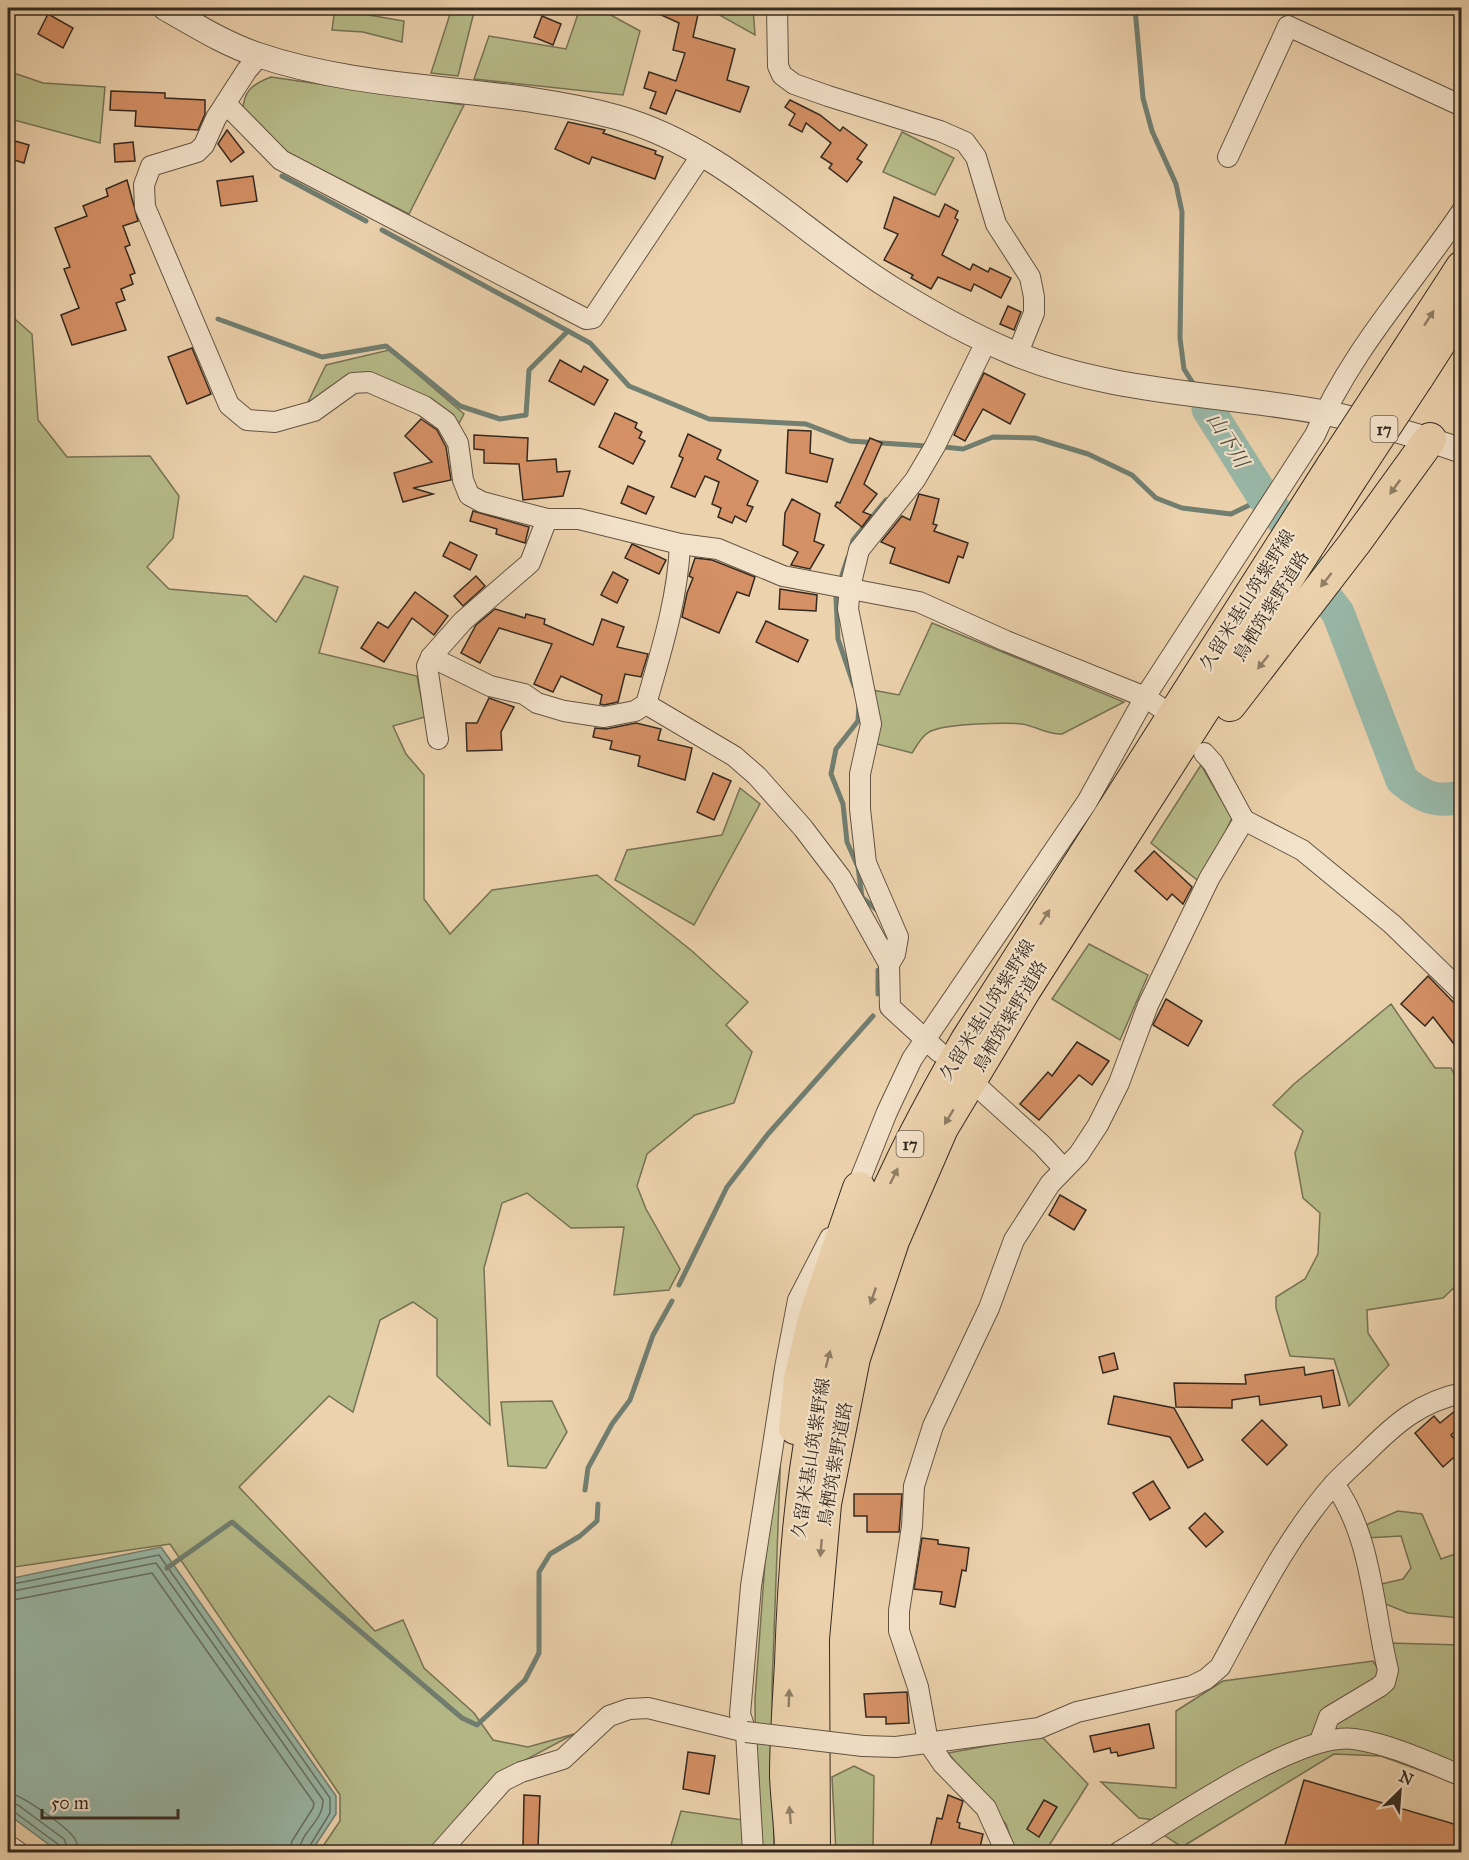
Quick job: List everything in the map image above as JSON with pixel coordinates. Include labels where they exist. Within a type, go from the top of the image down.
[{"type":"main road","name":"久留米基山筑紫野線","points":[[791,1852],[786,1777],[796,1549],[812,1433],[827,1361],[849,1285],[886,1193],[921,1120],[967,1040],[1274,604],[1318,510],[1407,372],[1461,267]]},
{"type":"main road","name":"17","points":[[1407,372],[1461,308]]},
{"type":"main road","points":[[1274,604],[1354,544],[1430,439]]},
{"type":"main road","name":"鳥栖筑紫野道路","points":[[814,1852],[813,1639],[825,1504],[854,1358],[873,1295],[942,1128],[1024,991],[1274,604]]},
{"type":"main road","points":[[796,1549],[791,1470],[800,1379],[815,1316],[859,1188]]},
{"type":"street","points":[[165,8],[221,40],[259,56],[315,70],[419,88],[568,107],[617,118],[659,132],[702,153],[892,290],[986,342],[1017,355],[1086,375],[1184,394],[1324,413],[1430,439],[1461,451]]},
{"type":"street","points":[[777,8],[778,66],[782,75],[806,88],[940,131],[965,142],[976,158],[996,224],[1030,277],[1034,297],[1034,314],[1017,355]]},
{"type":"street","points":[[1228,157],[1288,26],[1461,106]]},
{"type":"street","points":[[259,56],[247,70],[216,118],[204,145],[197,152],[151,166],[144,185],[145,207],[229,405],[247,420],[275,422],[314,411],[353,383],[369,382],[424,406],[446,422],[458,443],[463,480],[469,495],[482,502],[547,519],[579,519],[680,544],[718,549],[783,576],[919,602],[1153,702]]},
{"type":"street","points":[[226,104],[281,160],[586,320],[594,318],[702,153]]},
{"type":"street","points":[[753,1852],[746,1732],[740,1714],[751,1586],[785,1368],[798,1300],[859,1188],[887,1112],[932,1046],[1153,702],[1265,513],[1316,435],[1324,413],[1355,359],[1461,211]]},
{"type":"street","points":[[889,964],[895,954],[898,937],[866,862],[863,837],[860,774],[871,724],[848,609],[850,587],[859,550],[915,480],[935,446],[986,342]]},
{"type":"street","points":[[438,739],[427,666],[431,657],[464,621],[530,563],[547,519]]},
{"type":"street","points":[[431,657],[489,686],[524,694],[537,703],[564,711],[604,717],[635,711],[646,704],[666,634],[679,564],[680,544]]},
{"type":"street","points":[[646,704],[734,756],[758,776],[842,878],[889,964],[890,1007],[932,1046]]},
{"type":"street","points":[[1204,753],[1213,763],[1244,820],[1302,850],[1392,924],[1461,992]]},
{"type":"street","points":[[1006,1852],[986,1808],[943,1764],[928,1742],[918,1687],[899,1631],[899,1611],[912,1526],[915,1479],[933,1426],[989,1308],[1014,1240],[1050,1184],[1079,1154],[1098,1125],[1119,1083],[1148,1005],[1209,879],[1244,820]]},
{"type":"street","points":[[979,1088],[1042,1145],[1064,1169]]},
{"type":"street","points":[[440,1852],[503,1781],[521,1772],[563,1759],[609,1716],[629,1709],[648,1708],[746,1732],[863,1746],[896,1747],[1039,1728],[1077,1712],[1192,1686],[1206,1679],[1220,1667],[1275,1566],[1334,1484],[1386,1434],[1418,1408],[1440,1397],[1461,1393]]},
{"type":"street","points":[[1320,1741],[1329,1717],[1379,1687],[1384,1682],[1388,1670],[1365,1556],[1345,1500],[1334,1484]]},
{"type":"street","points":[[1119,1852],[1272,1761],[1320,1741],[1353,1738],[1395,1750],[1461,1776]]},
{"type":"street","points":[[8,1845],[18,1852]]},
{"type":"green space","points":[[335,8],[361,8],[363,14],[404,21],[402,42],[363,32],[332,30]]},
{"type":"green space","points":[[452,8],[475,8],[458,76],[431,73]]},
{"type":"green space","points":[[580,8],[598,8],[640,31],[623,95],[474,79],[489,36],[566,49]]},
{"type":"green space","points":[[707,8],[753,8],[755,35]]},
{"type":"green space","points":[[8,71],[43,83],[105,87],[100,143],[10,119]]},
{"type":"green space","points":[[271,77],[464,105],[409,214],[280,149],[243,114],[246,94],[258,83]]},
{"type":"green space","points":[[902,132],[954,158],[935,195],[883,172]]},
{"type":"green space","points":[[8,313],[32,334],[38,420],[67,457],[150,456],[179,496],[173,538],[147,567],[169,589],[247,596],[276,622],[304,576],[338,587],[319,653],[417,676],[425,717],[393,726],[406,754],[424,775],[424,899],[450,934],[492,890],[597,875],[692,951],[748,1002],[726,1025],[752,1052],[734,1103],[695,1115],[647,1154],[637,1186],[646,1209],[680,1269],[669,1290],[614,1295],[624,1227],[571,1228],[527,1193],[502,1203],[484,1268],[490,1425],[437,1376],[437,1319],[413,1302],[380,1320],[353,1412],[329,1396],[239,1487],[375,1631],[403,1620],[424,1668],[474,1713],[493,1740],[528,1747],[574,1734],[501,1773],[430,1852],[319,1852],[340,1821],[340,1795],[170,1544],[8,1568]]},
{"type":"green space","points":[[389,350],[464,414],[457,427],[371,375],[308,402],[326,365]]},
{"type":"green space","points":[[932,623],[1124,702],[1062,734],[1022,724],[977,724],[930,731],[921,739],[912,753],[873,743],[872,690],[899,695]]},
{"type":"green space","points":[[1201,765],[1232,818],[1201,883],[1151,843]]},
{"type":"green space","points":[[740,788],[760,804],[694,925],[615,880],[627,850],[722,835]]},
{"type":"green space","points":[[1089,944],[1148,975],[1120,1040],[1052,999]]},
{"type":"green space","points":[[1391,1004],[1435,1068],[1451,1068],[1461,1087],[1461,1281],[1443,1298],[1367,1310],[1368,1333],[1389,1365],[1349,1406],[1334,1359],[1290,1356],[1276,1308],[1276,1297],[1305,1279],[1318,1254],[1320,1213],[1303,1198],[1295,1153],[1303,1131],[1273,1105],[1294,1084]]},
{"type":"green space","points":[[552,1401],[567,1432],[546,1468],[508,1466],[501,1402]]},
{"type":"green space","points":[[782,1420],[772,1687],[774,1852],[669,1852],[681,1811],[756,1822],[755,1699],[765,1562]]},
{"type":"green space","points":[[1398,1511],[1422,1514],[1441,1559],[1461,1552],[1461,1618],[1408,1613],[1383,1603],[1377,1585],[1403,1579],[1411,1568],[1401,1536],[1366,1538],[1361,1527]]},
{"type":"green space","points":[[1388,1643],[1461,1645],[1461,1785],[1381,1756],[1334,1754],[1182,1847],[1164,1835],[1163,1821],[1139,1818],[1101,1782],[1176,1788],[1176,1711],[1223,1681],[1373,1661],[1389,1687]]},
{"type":"green space","points":[[1041,1736],[1088,1784],[1045,1852],[1015,1852],[1006,1824],[948,1753]]},
{"type":"green space","points":[[854,1766],[874,1776],[873,1852],[836,1852],[832,1777]]},
{"type":"water","points":[[161,1547],[336,1796],[336,1814],[311,1852],[59,1852],[8,1814],[8,1579]]},
{"type":"building","points":[[646,8],[699,10],[693,37],[735,49],[727,80],[749,87],[740,112],[676,90],[666,114],[650,108],[656,92],[644,88],[649,72],[676,81],[685,53],[673,50],[679,23]]},
{"type":"building","points":[[48,14],[73,28],[63,48],[38,34]]},
{"type":"building","points":[[542,16],[561,24],[553,45],[534,37]]},
{"type":"building","points":[[111,91],[165,93],[165,98],[205,100],[205,114],[198,130],[135,126],[136,111],[110,110]]},
{"type":"building","points":[[790,100],[820,115],[840,131],[843,127],[867,145],[857,159],[862,162],[847,182],[829,168],[832,164],[821,157],[831,143],[806,123],[802,132],[789,125],[795,114],[785,107]]},
{"type":"building","points":[[568,122],[605,130],[603,133],[656,151],[655,154],[663,157],[655,179],[592,157],[589,164],[555,149]]},
{"type":"building","points":[[227,130],[244,152],[231,162],[218,144]]},
{"type":"building","points":[[8,139],[29,145],[24,163],[8,158]]},
{"type":"building","points":[[133,142],[135,161],[115,162],[114,144]]},
{"type":"building","points":[[253,176],[257,201],[221,206],[217,181]]},
{"type":"building","points":[[127,180],[138,221],[123,226],[130,245],[125,247],[135,273],[130,275],[133,284],[121,289],[125,300],[116,303],[126,330],[72,345],[61,315],[79,308],[64,269],[70,267],[55,228],[87,216],[83,206],[108,196],[106,189]]},
{"type":"building","points":[[894,197],[939,217],[945,204],[958,211],[955,218],[958,220],[942,255],[970,270],[973,264],[988,272],[990,268],[1011,278],[1001,298],[974,284],[971,291],[938,277],[931,289],[911,278],[913,275],[884,260],[898,234],[884,228]]},
{"type":"building","points":[[1008,306],[1021,312],[1014,330],[1000,324]]},
{"type":"building","points":[[192,348],[211,394],[187,404],[168,357]]},
{"type":"building","points":[[560,360],[581,372],[584,366],[608,380],[594,405],[549,381]]},
{"type":"building","points":[[984,373],[1025,394],[1010,424],[983,409],[965,441],[954,435]]},
{"type":"building","points":[[615,413],[637,423],[635,428],[642,432],[639,438],[645,441],[633,464],[599,447]]},
{"type":"building","points":[[421,419],[437,430],[446,447],[451,480],[413,488],[433,494],[403,502],[394,473],[432,462],[405,436]]},
{"type":"building","points":[[788,430],[811,431],[810,453],[833,459],[827,482],[786,473]]},
{"type":"building","points":[[688,434],[721,450],[717,459],[758,481],[747,505],[753,507],[746,522],[735,516],[732,523],[718,517],[721,508],[712,504],[719,482],[705,476],[695,497],[671,487],[683,458],[679,456]]},
{"type":"building","points":[[474,435],[528,438],[527,461],[556,459],[557,472],[570,471],[563,496],[523,500],[519,464],[484,463],[484,450],[474,449]]},
{"type":"building","points":[[870,438],[882,443],[864,484],[877,494],[863,512],[871,515],[862,527],[835,506],[837,502],[840,503]]},
{"type":"building","points":[[628,486],[654,497],[646,514],[621,503]]},
{"type":"building","points":[[919,494],[939,499],[933,524],[937,525],[934,531],[968,543],[963,558],[958,556],[949,583],[890,563],[895,548],[881,542],[902,516],[910,520]]},
{"type":"building","points":[[792,499],[820,514],[814,541],[824,545],[810,569],[791,565],[798,552],[783,545],[785,513]]},
{"type":"building","points":[[473,511],[529,527],[525,543],[496,534],[497,529],[470,521]]},
{"type":"building","points":[[450,542],[477,555],[470,570],[443,556]]},
{"type":"building","points":[[632,544],[666,560],[659,574],[625,558]]},
{"type":"building","points":[[695,558],[712,560],[755,577],[749,596],[737,592],[719,633],[682,617],[693,578],[689,576]]},
{"type":"building","points":[[613,572],[628,580],[617,603],[601,595]]},
{"type":"building","points":[[476,576],[485,586],[463,606],[454,596]]},
{"type":"building","points":[[780,589],[817,595],[816,611],[779,609]]},
{"type":"building","points":[[415,592],[448,616],[434,635],[412,618],[384,662],[361,648],[378,622],[388,628]]},
{"type":"building","points":[[495,609],[525,618],[526,614],[545,619],[544,624],[593,645],[602,619],[624,627],[617,647],[648,654],[641,677],[625,674],[618,702],[604,705],[600,704],[602,695],[561,676],[553,692],[534,684],[552,644],[499,628],[480,663],[461,653],[476,625]]},
{"type":"building","points":[[766,621],[808,640],[798,662],[756,642]]},
{"type":"building","points":[[489,698],[514,707],[501,732],[502,750],[467,751],[466,723],[477,723]]},
{"type":"building","points":[[636,723],[661,729],[658,740],[692,748],[685,780],[638,766],[640,756],[610,749],[612,741],[593,737],[595,728],[606,729]]},
{"type":"building","points":[[713,773],[731,781],[714,820],[697,812]]},
{"type":"building","points":[[1154,851],[1192,887],[1183,904],[1172,894],[1167,900],[1135,871]]},
{"type":"building","points":[[1428,976],[1461,1010],[1461,1053],[1433,1017],[1425,1026],[1401,1004]]},
{"type":"building","points":[[1166,999],[1202,1021],[1188,1046],[1153,1025]]},
{"type":"building","points":[[1077,1042],[1109,1061],[1092,1085],[1079,1075],[1039,1120],[1020,1104],[1048,1072],[1052,1076]]},
{"type":"building","points":[[1060,1195],[1086,1210],[1074,1230],[1049,1215]]},
{"type":"building","points":[[1114,1353],[1118,1369],[1103,1373],[1099,1357]]},
{"type":"building","points":[[1304,1367],[1305,1375],[1333,1370],[1340,1405],[1323,1408],[1321,1396],[1260,1405],[1259,1396],[1232,1400],[1232,1408],[1176,1407],[1174,1383],[1246,1384],[1245,1375]]},
{"type":"building","points":[[1114,1396],[1174,1408],[1203,1460],[1188,1468],[1170,1437],[1108,1424]]},
{"type":"building","points":[[1461,1406],[1461,1426],[1451,1435],[1461,1447],[1461,1451],[1443,1467],[1415,1433],[1434,1416],[1440,1423]]},
{"type":"building","points":[[1262,1420],[1287,1445],[1267,1465],[1242,1440]]},
{"type":"building","points":[[1153,1481],[1170,1508],[1150,1520],[1133,1493]]},
{"type":"building","points":[[854,1494],[902,1494],[899,1532],[867,1532],[867,1516],[854,1516]]},
{"type":"building","points":[[1205,1513],[1223,1532],[1206,1547],[1189,1528]]},
{"type":"building","points":[[922,1538],[938,1540],[938,1544],[969,1548],[966,1571],[962,1570],[955,1607],[940,1604],[942,1592],[914,1589]]},
{"type":"building","points":[[907,1692],[909,1723],[886,1724],[886,1717],[866,1717],[864,1694]]},
{"type":"building","points":[[1149,1724],[1154,1748],[1118,1756],[1117,1752],[1111,1753],[1110,1748],[1094,1752],[1090,1736]]},
{"type":"building","points":[[688,1752],[715,1756],[709,1794],[683,1789]]},
{"type":"building","points":[[1304,1780],[1461,1826],[1461,1852],[1283,1852]]},
{"type":"building","points":[[524,1795],[540,1796],[538,1847],[523,1846]]},
{"type":"building","points":[[948,1795],[963,1801],[957,1822],[960,1823],[959,1828],[983,1834],[979,1852],[929,1852],[937,1818],[942,1819]]},
{"type":"building","points":[[1044,1800],[1057,1807],[1039,1837],[1027,1829]]},
{"type":"waterway","name":"山下川","points":[[1135,8],[1143,98],[1152,131],[1176,184],[1182,212],[1180,338],[1184,369],[1196,388]]},
{"type":"waterway","points":[[282,176],[366,221]]},
{"type":"waterway","points":[[382,230],[590,343],[629,386],[709,419],[806,424],[850,441],[927,446]]},
{"type":"waterway","points":[[218,319],[322,357],[386,346],[460,406],[500,419],[526,415],[529,370],[568,331]]},
{"type":"waterway","name":"山下川","points":[[1208,409],[1264,498],[1291,529],[1317,585],[1338,613],[1402,780],[1416,791],[1436,799],[1462,797]]},
{"type":"waterway","points":[[944,447],[963,449],[993,437],[1035,438],[1088,454],[1132,475],[1156,498],[1182,508],[1231,514],[1264,498]]},
{"type":"waterway","points":[[851,548],[853,540],[886,500]]},
{"type":"waterway","points":[[842,575],[848,557]]},
{"type":"waterway","points":[[836,598],[838,639],[854,686]]},
{"type":"waterway","points":[[859,704],[858,721],[836,749],[831,774],[843,804],[847,842],[858,867],[862,897],[880,913]]},
{"type":"waterway","points":[[878,970],[878,994]]},
{"type":"waterway","points":[[679,1285],[727,1187],[768,1134],[873,1016]]},
{"type":"waterway","points":[[585,1490],[588,1468],[612,1424],[630,1400],[653,1335],[672,1301]]},
{"type":"waterway","points":[[167,1568],[232,1522],[462,1718],[477,1725],[525,1680],[539,1653],[539,1572],[550,1554],[580,1536],[597,1521],[598,1504]]}]
